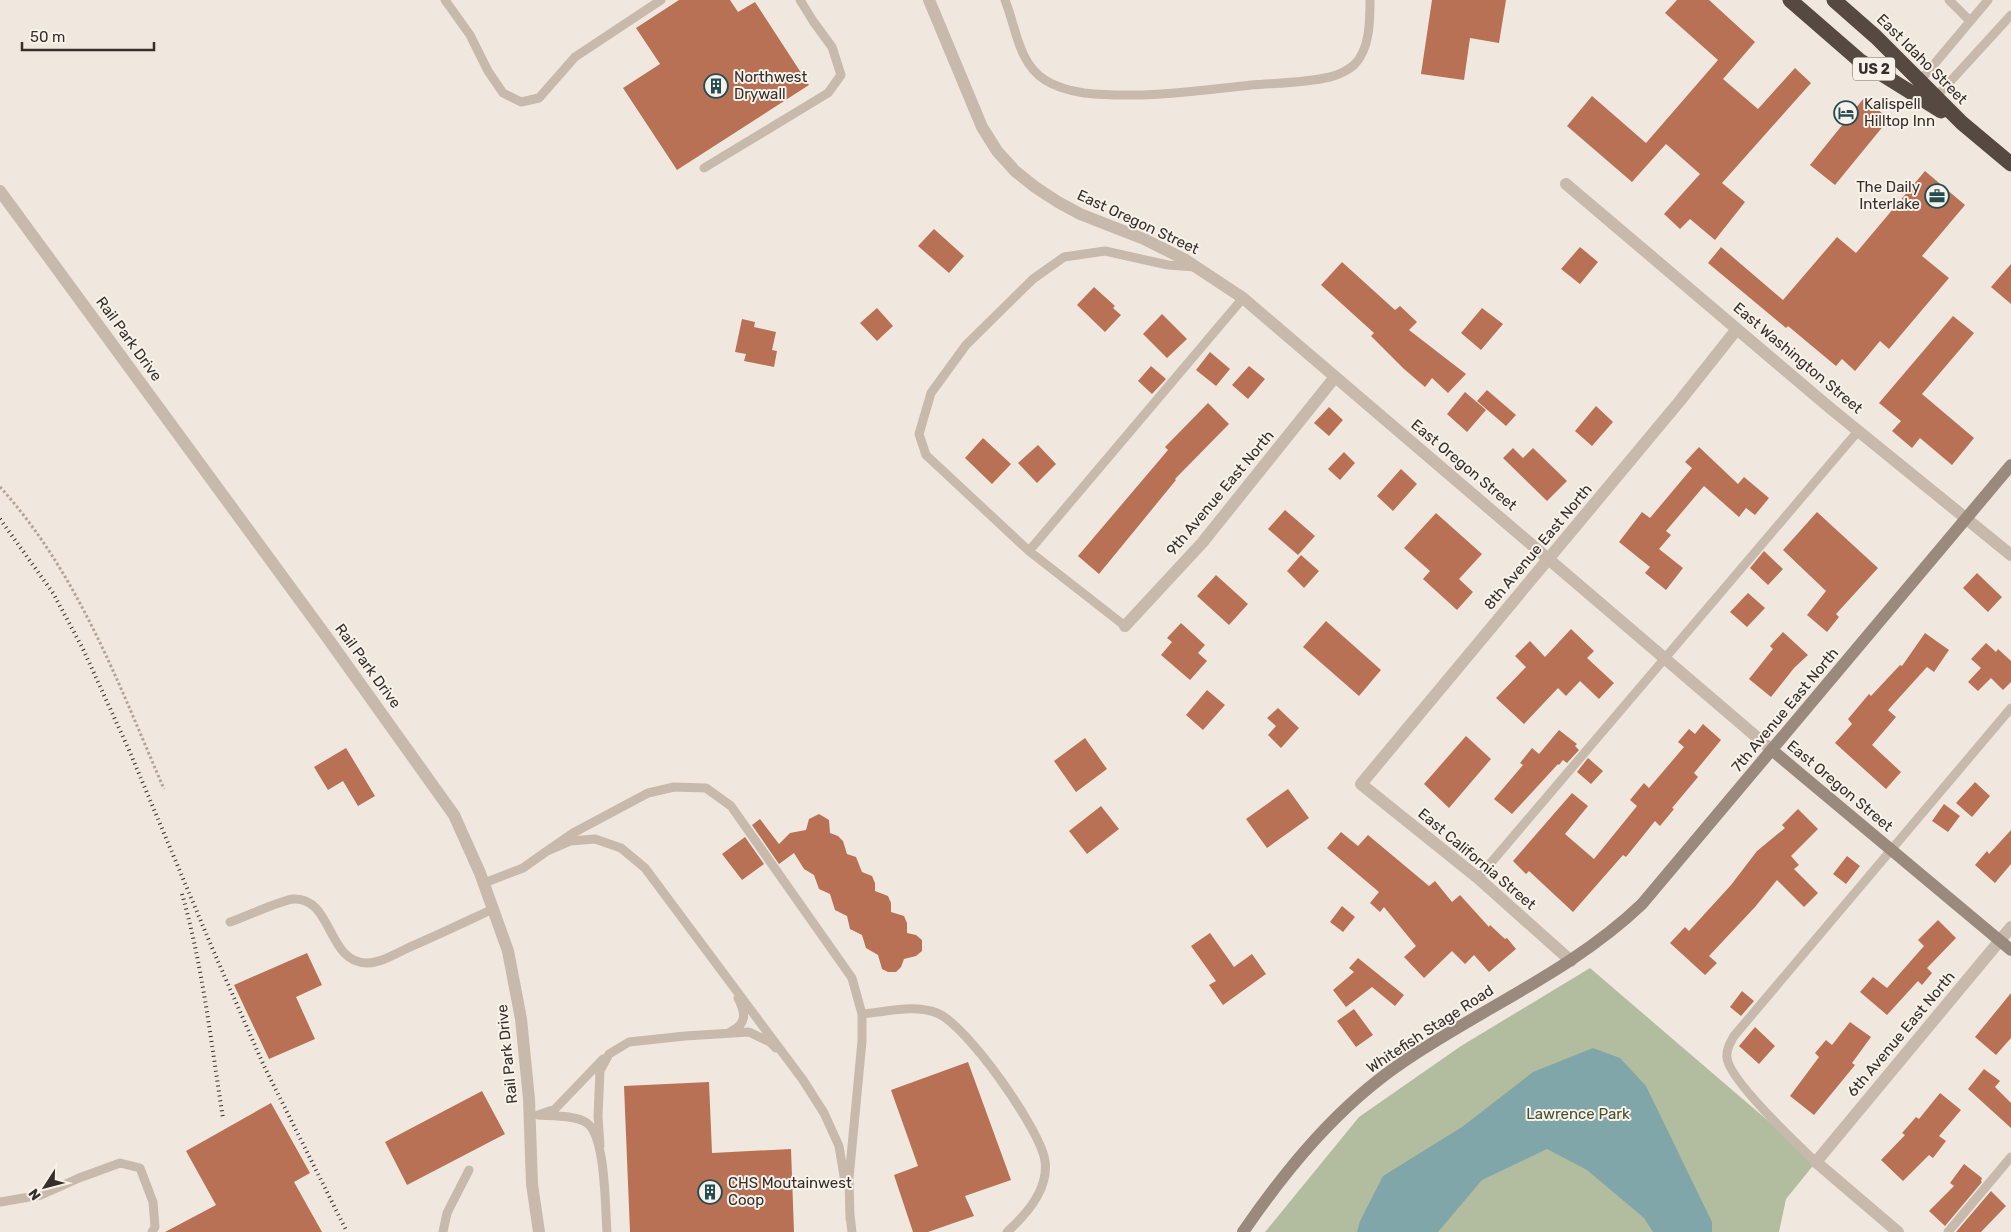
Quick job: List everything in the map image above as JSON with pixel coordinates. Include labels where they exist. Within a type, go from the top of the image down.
[{"type":"highway","name":"East Idaho Street","points":[[1790,0],[1859,60],[1962,123]]},
{"type":"highway","name":"East Idaho Street","points":[[1834,0],[1876,36],[1962,123],[2011,164]]},
{"type":"main road","name":"7th Avenue East North","points":[[1571,962],[1614,931],[1642,904],[1773,751],[2011,466]]},
{"type":"main road","name":"East Oregon Street","points":[[1773,751],[2011,950]]},
{"type":"main road","name":"Whitefish Stage Road","points":[[1243,1232],[1264,1202],[1306,1150],[1338,1115],[1365,1091],[1401,1063],[1445,1034],[1571,962]]},
{"type":"street","name":"East Oregon Street","points":[[928,0],[982,127],[997,151],[1014,171],[1036,188],[1073,210],[1144,240],[1196,267],[1243,298],[1773,751]]},
{"type":"street","name":"East Washington Street","points":[[1566,184],[1737,329],[2011,555]]},
{"type":"street","name":"Rail Park Drive","points":[[0,191],[409,750],[454,815],[484,883],[508,951],[521,1018],[534,1116],[532,1184],[539,1232]]},
{"type":"street","name":"8th Avenue East North","points":[[1361,784],[1679,402],[1737,329]]},
{"type":"street","name":"9th Avenue East North","points":[[1125,626],[1202,543],[1335,377]]},
{"type":"street","name":"East California Street","points":[[1361,784],[1478,878],[1571,962]]},
{"type":"street","name":"6th Avenue East North","points":[[1816,1162],[2011,927]]},
{"type":"street","points":[[1816,1162],[1898,1232]]},
{"type":"lane","points":[[445,0],[470,35],[488,71],[503,93],[522,102],[539,98],[575,57],[661,0]]},
{"type":"lane","points":[[704,168],[828,93],[841,75],[832,47],[800,0]]},
{"type":"lane","points":[[1005,0],[1022,54],[1036,73],[1044,80],[1068,89],[1115,95],[1164,94],[1316,79],[1336,75],[1354,65],[1362,55],[1369,27],[1370,0]]},
{"type":"lane","points":[[1949,0],[1970,21]]},
{"type":"lane","points":[[1920,81],[1988,0]]},
{"type":"lane","points":[[1936,98],[2011,15]]},
{"type":"lane","points":[[1125,626],[1029,550],[926,455],[919,434],[931,392],[966,344],[1033,280],[1064,257],[1106,251],[1168,265],[1196,267]]},
{"type":"lane","points":[[1029,550],[1243,298]]},
{"type":"lane","points":[[1478,878],[1859,430]]},
{"type":"lane","points":[[1816,1162],[1775,1123],[1731,1071],[1727,1058],[1728,1046],[1734,1036],[2011,708]]},
{"type":"lane","points":[[484,883],[522,868],[573,833],[648,793],[674,787],[706,788],[731,806],[852,978],[862,1014],[862,1041],[849,1178],[850,1218]]},
{"type":"lane","points":[[547,851],[570,841],[594,839],[621,848],[645,868],[794,1066],[824,1113],[839,1146],[852,1232]]},
{"type":"lane","points":[[230,922],[293,899],[305,900],[317,908],[337,945],[350,958],[366,963],[386,958],[493,909]]},
{"type":"lane","points":[[720,969],[742,1006],[744,1014],[743,1022],[739,1028],[730,1032]]},
{"type":"lane","points":[[862,1014],[921,1008],[940,1014],[955,1025],[986,1061],[1020,1109],[1040,1143],[1046,1163],[1042,1187],[1034,1203],[1007,1232]]},
{"type":"lane","points":[[534,1116],[555,1109],[609,1054],[629,1042],[730,1032],[749,1032],[770,1042],[794,1066]]},
{"type":"lane","points":[[607,1232],[598,1116],[600,1071],[609,1054]]},
{"type":"lane","points":[[534,1116],[578,1119],[587,1123],[594,1131],[600,1146]]},
{"type":"lane","points":[[1948,1232],[2011,1157]]},
{"type":"lane","points":[[0,1202],[41,1195],[120,1163],[140,1168],[153,1202],[156,1227],[152,1232]]},
{"type":"lane","points":[[443,1232],[447,1213],[469,1170]]},
{"type":"path","points":[[0,487],[38,536],[79,601],[102,645],[164,789]]},
{"type":"green space","name":"Lawrence Park","points":[[1590,968],[1816,1162],[1786,1199],[1779,1232],[1265,1232],[1359,1117],[1461,1046]]},
{"type":"water","points":[[1593,1048],[1620,1058],[1646,1086],[1712,1222],[1712,1232],[1653,1232],[1644,1218],[1587,1170],[1547,1149],[1482,1180],[1438,1232],[1357,1232],[1360,1221],[1383,1176],[1462,1127],[1533,1072]]},
{"type":"building","name":"Northwest Drywall","points":[[679,0],[730,0],[738,12],[755,2],[809,85],[677,170],[623,88],[660,64],[636,28]]},
{"type":"building","points":[[1432,0],[1506,0],[1499,43],[1470,38],[1464,80],[1421,74]]},
{"type":"building","points":[[1677,0],[1709,0],[1755,42],[1723,79],[1758,109],[1795,68],[1811,83],[1722,183],[1745,202],[1715,240],[1690,219],[1680,229],[1664,214],[1700,174],[1666,144],[1632,182],[1567,126],[1592,96],[1646,143],[1718,60],[1665,13]]},
{"type":"building","points":[[1864,98],[1889,119],[1835,185],[1810,165]]},
{"type":"building","points":[[1925,171],[1965,205],[1922,256],[1949,278],[1889,349],[1880,341],[1855,371],[1842,359],[1836,366],[1788,326],[1786,328],[1708,263],[1721,247],[1783,300],[1837,237],[1856,253]]},
{"type":"building","points":[[934,229],[964,256],[949,273],[918,246]]},
{"type":"building","points":[[1580,247],[1598,262],[1580,284],[1561,269]]},
{"type":"building","points":[[1342,262],[1395,310],[1400,306],[1417,322],[1409,330],[1466,374],[1448,393],[1432,378],[1425,387],[1371,336],[1374,333],[1321,285]]},
{"type":"building","points":[[2011,264],[2011,304],[1991,287]]},
{"type":"building","points":[[1094,287],[1115,306],[1113,308],[1121,315],[1105,332],[1077,305]]},
{"type":"building","points":[[877,308],[893,326],[877,341],[860,323]]},
{"type":"building","points":[[1482,308],[1503,324],[1481,350],[1461,333]]},
{"type":"building","points":[[1162,314],[1187,339],[1167,358],[1143,334]]},
{"type":"building","points":[[1953,316],[1974,333],[1922,394],[1974,438],[1952,465],[1920,438],[1912,448],[1892,431],[1901,421],[1879,403]]},
{"type":"building","points":[[742,319],[755,322],[754,327],[776,332],[772,350],[777,351],[774,367],[744,361],[746,354],[735,352]]},
{"type":"building","points":[[1210,352],[1230,369],[1216,386],[1196,370]]},
{"type":"building","points":[[1151,366],[1166,379],[1152,394],[1138,381]]},
{"type":"building","points":[[1249,366],[1265,379],[1248,399],[1232,385]]},
{"type":"building","points":[[1487,390],[1516,415],[1506,426],[1477,401]]},
{"type":"building","points":[[1465,392],[1486,410],[1467,432],[1447,414]]},
{"type":"building","points":[[1208,403],[1229,424],[1175,479],[1099,574],[1078,556],[1168,450],[1165,447]]},
{"type":"building","points":[[1596,406],[1613,422],[1592,446],[1575,431]]},
{"type":"building","points":[[1329,407],[1343,420],[1329,436],[1314,423]]},
{"type":"building","points":[[983,438],[1011,464],[992,484],[965,458]]},
{"type":"building","points":[[1038,445],[1056,464],[1037,483],[1018,463]]},
{"type":"building","points":[[1699,447],[1738,484],[1744,477],[1769,498],[1755,515],[1746,508],[1739,517],[1704,486],[1666,531],[1671,535],[1659,549],[1683,568],[1666,590],[1645,573],[1650,567],[1619,542],[1642,512],[1650,518],[1692,468],[1685,462]]},
{"type":"building","points":[[1513,448],[1523,458],[1533,448],[1567,481],[1547,501],[1503,458]]},
{"type":"building","points":[[1344,452],[1355,463],[1340,480],[1328,469]]},
{"type":"building","points":[[1401,469],[1417,484],[1393,511],[1377,496]]},
{"type":"building","points":[[1285,510],[1315,536],[1298,555],[1268,529]]},
{"type":"building","points":[[1817,512],[1878,568],[1836,614],[1839,617],[1827,632],[1807,615],[1826,591],[1783,550]]},
{"type":"building","points":[[1436,513],[1482,554],[1459,579],[1473,592],[1457,610],[1423,579],[1430,571],[1404,548]]},
{"type":"building","points":[[1764,551],[1783,569],[1768,585],[1750,568]]},
{"type":"building","points":[[1301,555],[1319,571],[1304,588],[1287,571]]},
{"type":"building","points":[[1977,573],[2002,597],[1988,612],[1963,588]]},
{"type":"building","points":[[1216,575],[1248,604],[1229,625],[1197,596]]},
{"type":"building","points":[[1748,593],[1765,608],[1747,627],[1730,612]]},
{"type":"building","points":[[1326,621],[1381,670],[1359,696],[1303,647]]},
{"type":"building","points":[[1181,623],[1205,645],[1198,653],[1207,661],[1190,680],[1161,655],[1172,642],[1167,638]]},
{"type":"building","points":[[1571,629],[1594,651],[1587,658],[1614,683],[1599,699],[1580,681],[1566,696],[1558,688],[1524,724],[1496,698],[1526,667],[1515,656],[1530,641],[1545,657]]},
{"type":"building","points":[[1783,632],[1808,655],[1794,668],[1771,697],[1749,679],[1773,649],[1770,646]]},
{"type":"building","points":[[1925,633],[1949,650],[1934,672],[1927,667],[1888,710],[1896,717],[1872,745],[1901,772],[1886,789],[1835,743],[1852,724],[1848,719],[1869,694],[1871,696],[1900,665],[1902,666]]},
{"type":"building","points":[[1986,643],[1996,652],[1998,649],[2011,661],[2011,682],[2003,690],[1991,678],[1978,691],[1968,682],[1981,668],[1971,659]]},
{"type":"building","points":[[1207,690],[1225,705],[1203,730],[1186,715]]},
{"type":"building","points":[[1278,708],[1299,728],[1281,748],[1268,735],[1276,726],[1267,718]]},
{"type":"building","points":[[1703,724],[1721,740],[1694,773],[1698,777],[1672,808],[1674,809],[1660,826],[1655,821],[1626,857],[1623,855],[1573,912],[1529,871],[1526,874],[1513,861],[1572,793],[1588,806],[1565,834],[1594,859],[1637,806],[1630,800],[1644,783],[1649,788],[1684,747],[1678,742],[1689,729],[1695,734]]},
{"type":"building","points":[[1559,730],[1577,744],[1575,746],[1579,750],[1567,763],[1563,760],[1558,764],[1512,814],[1494,799],[1523,765],[1520,763],[1532,748],[1539,754]]},
{"type":"building","points":[[1466,736],[1491,759],[1449,808],[1424,784]]},
{"type":"building","points":[[1085,738],[1107,769],[1076,792],[1054,761]]},
{"type":"building","points":[[346,748],[375,796],[358,806],[343,781],[328,790],[314,767]]},
{"type":"building","points":[[1588,758],[1603,771],[1591,784],[1577,772]]},
{"type":"building","points":[[1975,782],[1990,796],[1972,817],[1956,803]]},
{"type":"building","points":[[1288,789],[1309,818],[1267,848],[1246,819]]},
{"type":"building","points":[[1944,804],[1960,816],[1948,832],[1932,821]]},
{"type":"building","points":[[1101,806],[1119,829],[1087,854],[1069,831]]},
{"type":"building","points":[[1798,809],[1818,829],[1791,856],[1799,865],[1794,869],[1818,893],[1804,907],[1777,880],[1755,907],[1709,956],[1717,963],[1705,975],[1670,943],[1685,927],[1689,931],[1731,885],[1757,851],[1785,828],[1782,825]]},
{"type":"building","points":[[819,814],[829,820],[830,833],[838,836],[843,841],[847,854],[856,857],[862,872],[872,876],[875,883],[875,891],[888,896],[891,903],[891,912],[904,916],[907,923],[907,933],[916,935],[922,940],[922,951],[916,956],[904,959],[901,967],[896,972],[888,972],[882,969],[878,955],[866,948],[862,935],[850,929],[847,916],[835,910],[830,894],[819,889],[814,875],[804,869],[794,853],[779,864],[752,825],[760,819],[779,844],[790,833],[806,830],[809,819]]},
{"type":"building","points":[[2011,830],[2011,864],[1995,883],[1975,865],[1987,851],[1989,854]]},
{"type":"building","points":[[1341,832],[1358,846],[1368,835],[1429,886],[1435,881],[1452,902],[1460,895],[1489,927],[1490,925],[1505,939],[1507,938],[1516,949],[1489,972],[1474,955],[1465,964],[1452,951],[1424,978],[1404,957],[1416,946],[1384,907],[1380,912],[1370,903],[1379,892],[1327,848]]},
{"type":"building","points":[[745,837],[764,864],[742,880],[722,854]]},
{"type":"building","points":[[1847,856],[1860,866],[1846,884],[1833,874]]},
{"type":"building","points":[[1342,906],[1355,917],[1343,932],[1330,922]]},
{"type":"building","points":[[1938,920],[1956,938],[1927,968],[1932,973],[1922,985],[1918,981],[1887,1015],[1860,992],[1873,977],[1887,988],[1924,946],[1918,940]]},
{"type":"building","points":[[1210,933],[1234,967],[1252,954],[1266,974],[1223,1005],[1209,985],[1216,981],[1191,946]]},
{"type":"building","points":[[307,953],[322,985],[296,997],[315,1039],[269,1059],[234,985]]},
{"type":"building","points":[[1358,958],[1404,995],[1395,1006],[1372,987],[1346,1007],[1333,990],[1354,972],[1349,968]]},
{"type":"building","points":[[1742,991],[1754,1001],[1741,1016],[1730,1007]]},
{"type":"building","points":[[2011,993],[2011,1038],[1996,1055],[1975,1037]]},
{"type":"building","points":[[1354,1009],[1373,1035],[1356,1047],[1337,1021]]},
{"type":"building","points":[[1850,1022],[1871,1037],[1852,1063],[1855,1065],[1814,1115],[1790,1096],[1819,1057],[1815,1053],[1826,1040],[1832,1045]]},
{"type":"building","points":[[1755,1027],[1775,1046],[1759,1064],[1739,1046]]},
{"type":"building","points":[[968,1062],[1011,1180],[965,1196],[974,1216],[928,1232],[913,1232],[894,1175],[918,1166],[891,1090]]},
{"type":"building","points":[[1984,1069],[2000,1081],[1995,1087],[2011,1103],[2011,1128],[1968,1089]]},
{"type":"building","name":"CHS Moutainwest Coop","points":[[709,1082],[712,1153],[791,1149],[794,1232],[630,1232],[624,1086]]},
{"type":"building","points":[[482,1091],[505,1134],[407,1185],[385,1142]]},
{"type":"building","points":[[1940,1093],[1961,1110],[1939,1136],[1946,1141],[1933,1158],[1929,1155],[1903,1181],[1881,1160],[1905,1135],[1902,1133],[1916,1117],[1919,1119]]},
{"type":"building","points":[[271,1103],[310,1173],[294,1182],[322,1232],[165,1232],[216,1205],[186,1151]]},
{"type":"building","points":[[1964,1164],[1982,1178],[1982,1182],[1945,1226],[1929,1211],[1954,1186],[1950,1183]]},
{"type":"building","points":[[1991,1191],[2006,1206],[1981,1232],[1956,1232]]},
{"type":"railway","points":[[0,519],[53,593],[83,649],[129,750],[264,1066],[347,1232]]},
{"type":"railway","points":[[182,894],[196,949],[223,1118]]},
{"type":"place","name":"Northwest Drywall","points":[[716,86]]},
{"type":"place","name":"Kalispell Hilltop Inn","points":[[1846,113]]},
{"type":"place","name":"The Daily Interlake","points":[[1937,196]]},
{"type":"place","name":"CHS Moutainwest Coop","points":[[710,1192]]}]
